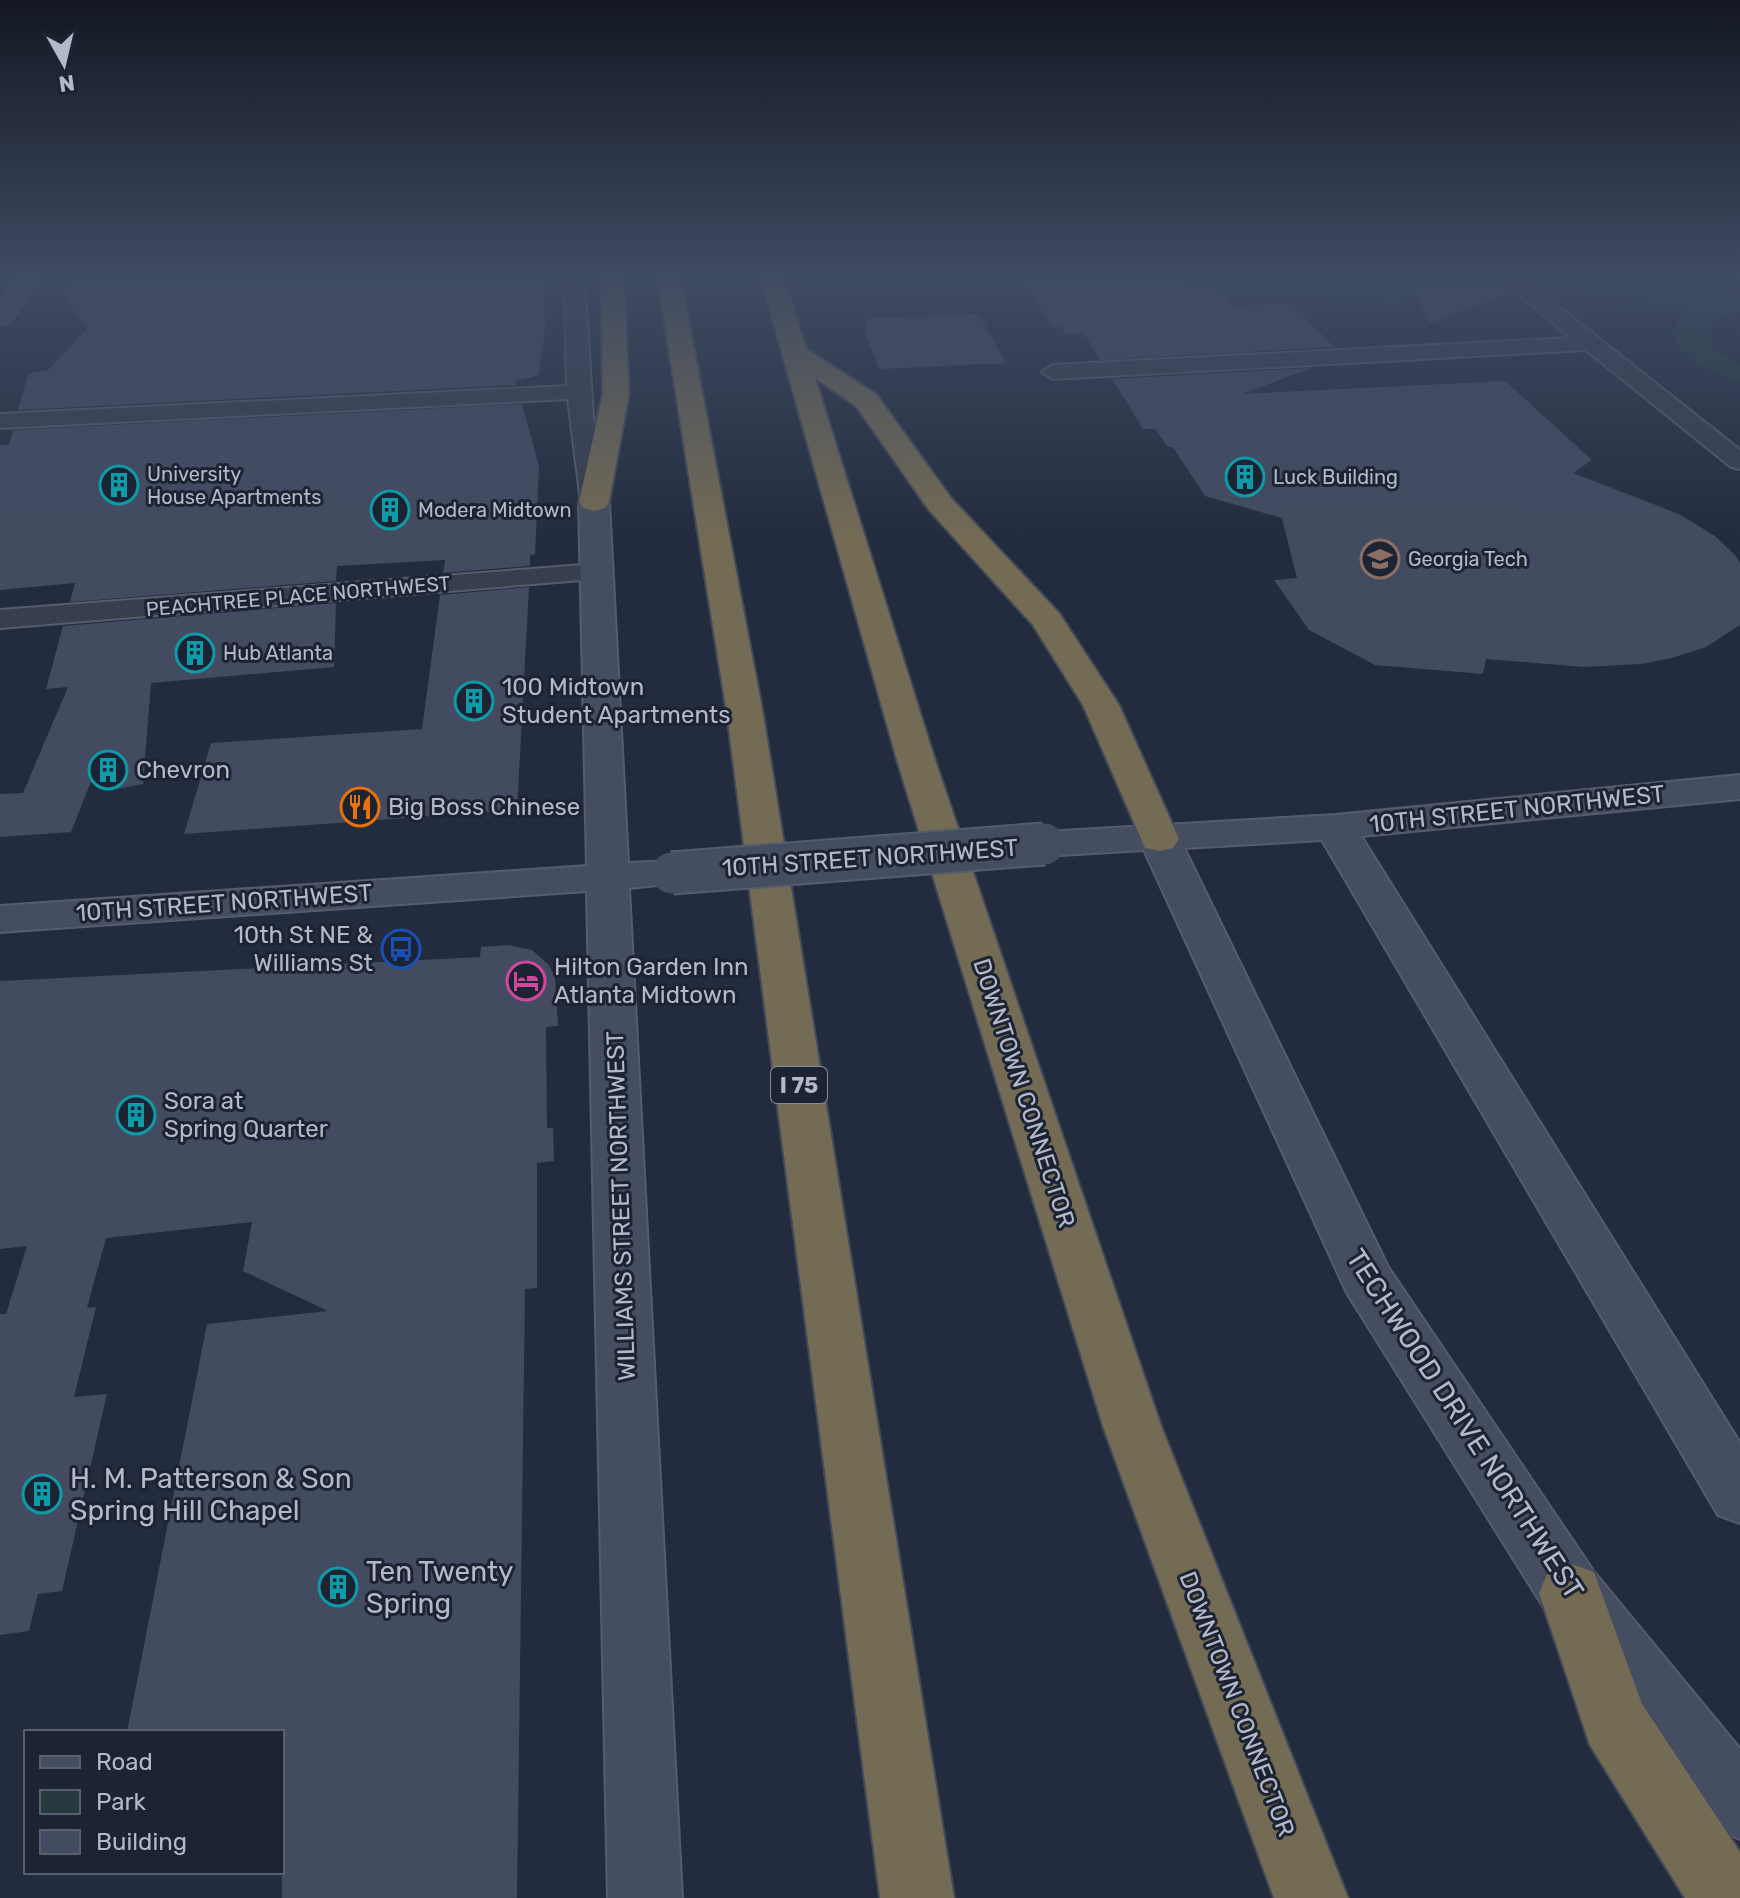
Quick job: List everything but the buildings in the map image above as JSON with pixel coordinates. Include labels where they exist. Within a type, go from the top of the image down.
[{"type":"highway","points":[[594,502],[616,393],[615,364]]},
{"type":"highway","name":"I 75","points":[[684,364],[745,714],[917,1898]]},
{"type":"highway","name":"DOWNTOWN CONNECTOR","points":[[798,364],[916,760],[1132,1426],[1311,1898]]},
{"type":"highway","points":[[811,364],[866,400],[940,504],[1047,620],[1101,705],[1159,839]]},
{"type":"highway","points":[[1571,1593],[1614,1722],[1727,1898]]},
{"type":"street","name":"WILLIAMS STREET NORTHWEST","points":[[576,364],[582,445],[594,502],[645,1898]]},
{"type":"street","points":[[1053,372],[1209,364]]},
{"type":"street","points":[[1617,364],[1740,462]]},
{"type":"street","points":[[0,421],[577,392]]},
{"type":"street","name":"PEACHTREE PLACE NORTHWEST","points":[[0,619],[596,572]]},
{"type":"street","name":"10TH STREET NORTHWEST","points":[[0,919],[1044,844],[1335,827],[1740,787]]},
{"type":"street","points":[[1335,827],[1740,1496]]},
{"type":"street","name":"TECHWOOD DRIVE NORTHWEST","points":[[1159,839],[1366,1278],[1571,1593],[1740,1804]]},
{"type":"green space","points":[[1698,364],[1736,364],[1740,366],[1740,383],[1713,371]]},
{"type":"place","name":"Luck Building","points":[[1245,477]]},
{"type":"place","name":"University House Apartments","points":[[119,485]]},
{"type":"place","name":"Modera Midtown","points":[[390,510]]},
{"type":"place","name":"Georgia Tech","points":[[1380,559]]},
{"type":"place","name":"Hub Atlanta","points":[[195,653]]},
{"type":"place","name":"100 Midtown Student Apartments","points":[[474,701]]},
{"type":"place","name":"Chevron","points":[[108,770]]},
{"type":"place","name":"Big Boss Chinese","points":[[360,807]]},
{"type":"place","name":"10th St NE & Williams St","points":[[401,949]]},
{"type":"place","name":"Hilton Garden Inn Atlanta Midtown","points":[[526,981]]},
{"type":"place","name":"Sora at Spring Quarter","points":[[136,1115]]},
{"type":"place","name":"H. M. Patterson & Son Spring Hill Chapel","points":[[42,1494]]},
{"type":"place","name":"Ten Twenty Spring","points":[[338,1587]]}]
